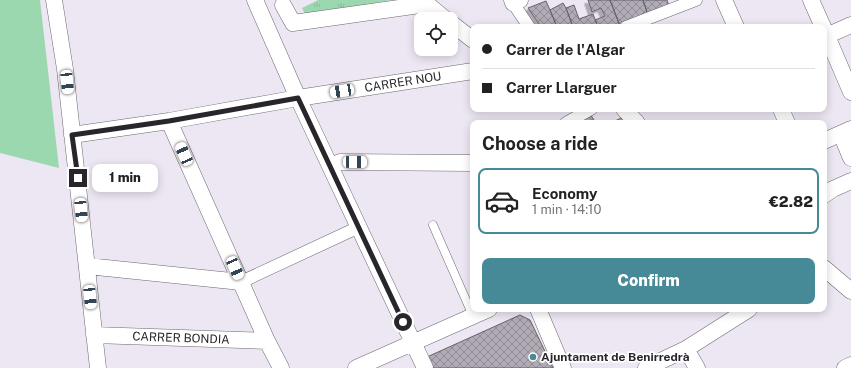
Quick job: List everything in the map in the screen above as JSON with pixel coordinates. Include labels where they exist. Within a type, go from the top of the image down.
[{"type":"street","points":[[54,0],[65,69],[98,368]]},
{"type":"street","points":[[254,0],[298,98],[425,368]]},
{"type":"street","points":[[634,24],[696,0]]},
{"type":"street","points":[[724,0],[735,24]]},
{"type":"street","points":[[811,0],[822,24]]},
{"type":"street","points":[[515,1],[527,24]]},
{"type":"street","points":[[262,15],[288,3],[293,23],[426,2],[437,12]]},
{"type":"street","points":[[827,31],[851,25]]},
{"type":"street","points":[[458,28],[470,38]]},
{"type":"street","points":[[827,37],[851,92]]},
{"type":"street","name":"CARRER NOU","points":[[72,135],[169,121],[298,98],[470,71]]},
{"type":"street","points":[[571,120],[586,112]]},
{"type":"street","points":[[169,121],[267,341],[281,368]]},
{"type":"street","points":[[827,140],[846,132],[851,158]]},
{"type":"street","points":[[331,166],[340,162],[470,163]]},
{"type":"street","points":[[827,193],[851,181]]},
{"type":"street","points":[[87,266],[241,282],[359,226]]},
{"type":"street","points":[[827,271],[851,292]]},
{"type":"street","points":[[356,368],[482,312]]},
{"type":"street","points":[[539,312],[563,368]]},
{"type":"street","points":[[646,368],[686,349],[744,312]]},
{"type":"street","name":"CARRER BONDIA","points":[[94,335],[267,341]]},
{"type":"street","points":[[686,349],[697,368]]},
{"type":"street","points":[[845,368],[851,365]]},
{"type":"lane","points":[[433,225],[470,309]]},
{"type":"lane","points":[[471,312],[473,316]]},
{"type":"green space","points":[[0,0],[40,0],[59,168],[0,153]]},
{"type":"green space","points":[[318,0],[392,0],[305,14],[302,8]]},
{"type":"building","points":[[588,0],[610,0],[619,24],[597,24],[595,20],[605,16],[601,8],[592,12]]},
{"type":"building","points":[[610,0],[643,0],[648,15],[625,24],[619,24]]},
{"type":"building","points":[[643,0],[667,0],[669,6],[648,15]]},
{"type":"building","points":[[546,1],[556,24],[539,24],[528,8]]},
{"type":"building","points":[[563,3],[572,24],[556,24],[550,10]]},
{"type":"building","points":[[574,5],[579,19],[593,14],[597,24],[572,24],[566,8]]},
{"type":"building","points":[[590,114],[594,120],[581,120]]},
{"type":"building","points":[[520,315],[530,320],[553,368],[433,368],[427,357]]},
{"type":"place","name":"Ajuntament de Benirredrà","points":[[533,357]]},
{"type":"route","points":[[78,178],[72,135],[169,121],[298,98],[403,322]]}]
